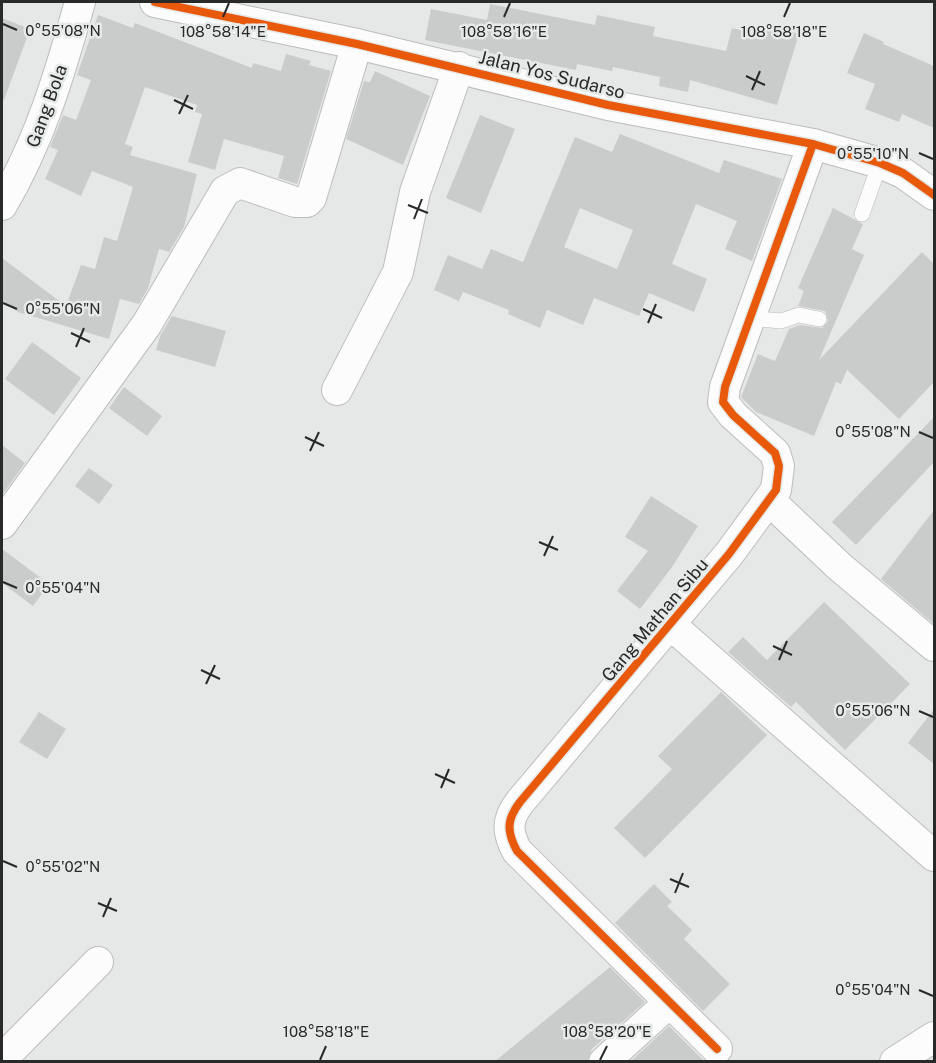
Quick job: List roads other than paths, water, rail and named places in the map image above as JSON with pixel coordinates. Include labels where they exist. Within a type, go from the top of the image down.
[{"type":"street","name":"Gang Bola","points":[[2,205],[21,173],[39,131],[58,80],[80,2]]},
{"type":"street","name":"Jalan Yos Sudarso","points":[[155,2],[459,67],[608,105],[813,144],[880,163],[903,173],[934,195]]},
{"type":"street","points":[[2,524],[147,324],[225,191],[240,183],[295,202],[307,202],[311,198],[357,44]]},
{"type":"street","points":[[337,390],[398,272],[415,192],[459,67]]},
{"type":"street","name":"Gang Mathan Sibu","points":[[717,1049],[517,851],[509,836],[508,825],[511,814],[520,802],[671,625],[776,490],[779,466],[775,453],[733,415],[723,402],[725,387],[749,318],[813,144]]},
{"type":"street","points":[[769,500],[840,567],[934,646]]},
{"type":"street","points":[[671,625],[934,856]]},
{"type":"street","points":[[2,1059],[98,962]]},
{"type":"street","points":[[604,1062],[670,1002]]},
{"type":"street","points":[[895,1062],[934,1037]]},
{"type":"lane","points":[[862,214],[880,163]]},
{"type":"lane","points":[[749,318],[781,321],[799,315],[819,319]]}]
